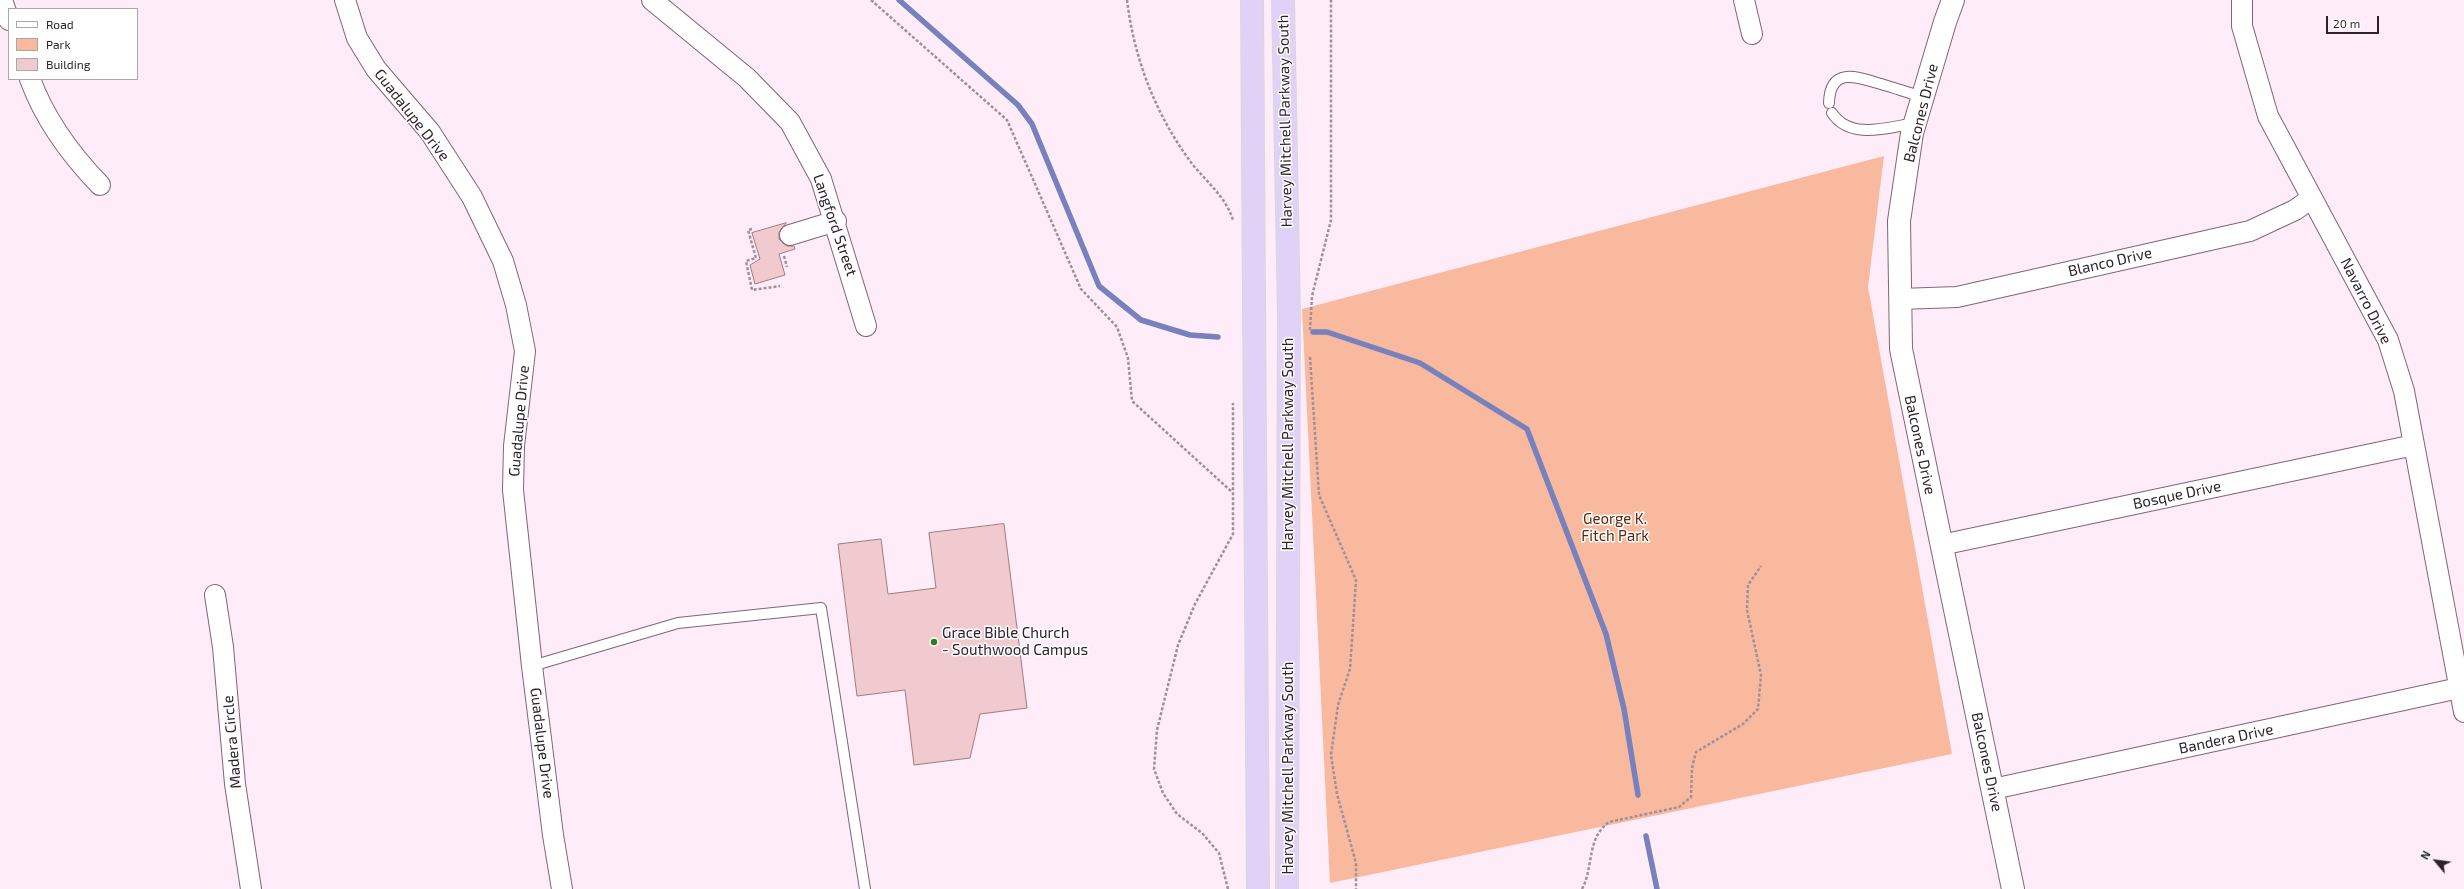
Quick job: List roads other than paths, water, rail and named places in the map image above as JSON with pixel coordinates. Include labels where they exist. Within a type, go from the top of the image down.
[{"type":"highway","name":"Harvey Mitchell Parkway South","points":[[1252,0],[1258,889]]},
{"type":"highway","name":"Harvey Mitchell Parkway South","points":[[1283,0],[1288,315],[1287,889]]},
{"type":"street","points":[[2,0],[8,17]]},
{"type":"street","name":"Guadalupe Drive","points":[[345,0],[357,38],[376,69],[430,132],[472,197],[503,261],[516,305],[525,351],[514,446],[513,490],[532,666],[562,889]]},
{"type":"street","name":"Langford Street","points":[[652,0],[747,78],[790,122],[821,178],[836,221],[866,326]]},
{"type":"street","points":[[1744,0],[1752,34]]},
{"type":"street","name":"Balcones Drive","points":[[1954,0],[1945,22],[1916,123],[1899,221],[1901,349],[2013,889]]},
{"type":"street","name":"Navarro Drive","points":[[2242,0],[2242,26],[2268,116],[2388,340],[2404,391],[2464,712]]},
{"type":"street","points":[[30,80],[51,122],[73,157],[100,185]]},
{"type":"street","name":"Blanco Drive","points":[[1900,299],[1957,297],[2250,231],[2295,210],[2312,198]]},
{"type":"street","points":[[790,234],[836,221]]},
{"type":"street","name":"Bosque Drive","points":[[1941,545],[2414,445]]},
{"type":"street","name":"Madera Circle","points":[[215,595],[223,647],[235,784],[251,889]]},
{"type":"street","name":"Bandera Drive","points":[[1993,789],[2459,688]]},
{"type":"lane","points":[[1829,103],[1829,92],[1834,83],[1841,78],[1854,76],[1923,97]]},
{"type":"lane","points":[[1832,113],[1836,120],[1858,131],[1916,123]]},
{"type":"lane","points":[[532,666],[684,622],[822,608],[865,889]]},
{"type":"waterway","points":[[899,0],[1018,105],[1032,124],[1099,286],[1141,320],[1190,335],[1218,337]]},
{"type":"waterway","points":[[1313,332],[1327,332],[1420,363],[1527,429],[1606,634],[1624,709],[1638,795]]},
{"type":"waterway","points":[[1646,836],[1657,889]]},
{"type":"place","name":"Grace Bible Church - Southwood Campus","points":[[934,642]]},
{"type":"park label","name":"George K. Fitch Park","points":[[1615,528]]}]
